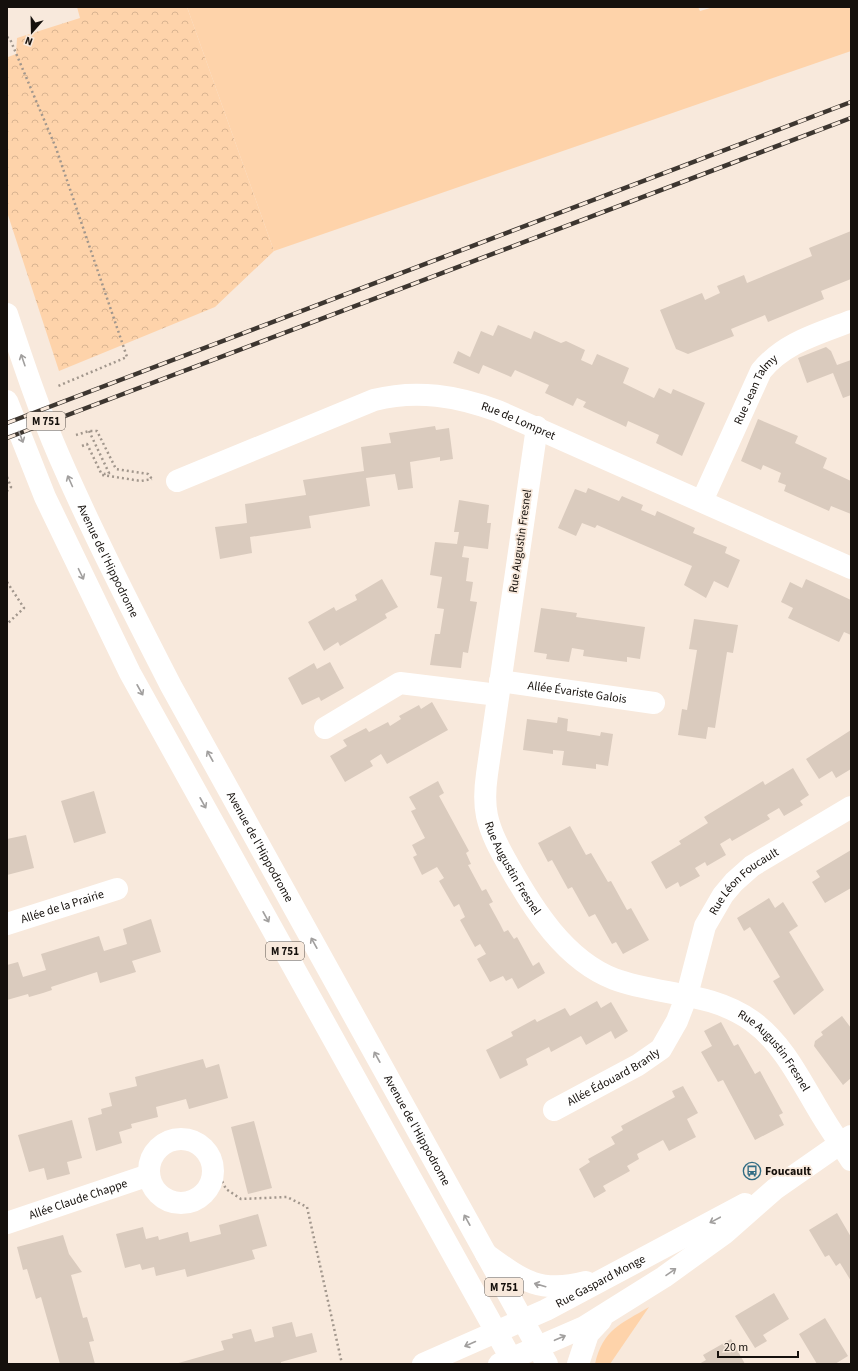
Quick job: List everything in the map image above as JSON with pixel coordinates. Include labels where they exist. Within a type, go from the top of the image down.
[{"type":"street","name":"Avenue de l'Hippodrome","points":[[9,319],[33,391],[58,454],[124,595],[171,686],[542,1355]]},
{"type":"street","name":"Rue Jean Talmy","points":[[702,501],[753,386],[765,365],[789,346],[851,321]]},
{"type":"street","name":"Rue de Lompret","points":[[177,481],[374,400],[390,396],[425,394],[464,400],[498,410],[851,568]]},
{"type":"street","name":"M 751","points":[[7,401],[34,470],[64,538],[130,673],[496,1333],[508,1362]]},
{"type":"street","name":"Rue Augustin Fresnel","points":[[537,427],[486,781],[487,817],[499,848],[527,899],[570,949],[599,971],[614,979],[719,1002],[736,1010],[765,1031],[787,1058],[829,1127],[848,1146]]},
{"type":"street","name":"Allée Évariste Galois","points":[[325,728],[400,683],[499,688],[654,703]]},
{"type":"street","name":"Rue Léon Foucault","points":[[687,995],[705,926],[722,895],[752,866],[851,807]]},
{"type":"street","name":"Allée de la Prairie","points":[[7,924],[117,889]]},
{"type":"street","name":"Allée Édouard Branly","points":[[554,1110],[638,1065],[661,1049],[677,1020],[687,995]]},
{"type":"street","points":[[179,1139],[192,1141],[198,1144],[211,1158],[213,1170],[212,1182],[205,1193],[196,1200],[184,1204],[172,1203],[161,1197],[153,1187],[149,1175],[150,1162],[156,1151],[166,1143],[179,1139]]},
{"type":"street","name":"Rue Gaspard Monge","points":[[423,1364],[523,1321],[588,1289],[692,1232],[775,1189],[848,1146]]},
{"type":"street","name":"Allée Claude Chappe","points":[[7,1223],[149,1175]]},
{"type":"street","name":"Rue Gaspard Monge","points":[[508,1362],[542,1355],[584,1327],[608,1314],[706,1248],[775,1189]]},
{"type":"street","points":[[486,1254],[518,1276],[545,1287],[571,1286],[631,1266]]},
{"type":"street","points":[[578,1364],[588,1334],[608,1314]]},
{"type":"path","points":[[7,37],[10,39],[56,148],[127,357],[59,386],[33,391]]},
{"type":"path","points":[[102,475],[109,473],[89,431],[97,431],[116,470],[148,474],[152,479]]},
{"type":"path","points":[[87,444],[102,475]]},
{"type":"path","points":[[102,475],[141,481]]},
{"type":"path","points":[[7,477],[11,487],[7,491]]},
{"type":"path","points":[[7,582],[24,608],[7,624]]},
{"type":"path","points":[[211,1158],[226,1189],[241,1199],[287,1197],[307,1207],[342,1364]]},
{"type":"green space","points":[[77,7],[187,7],[274,251],[215,307],[59,371],[7,212],[8,57],[16,54],[17,38],[80,18]]},
{"type":"green space","points":[[187,7],[698,7],[700,11],[714,7],[851,7],[851,51],[274,251]]},
{"type":"green space","points":[[649,1307],[610,1364],[595,1364],[598,1352],[608,1335],[622,1323]]},
{"type":"building","points":[[851,231],[851,279],[821,291],[824,299],[768,322],[765,315],[731,329],[734,336],[688,354],[676,349],[660,310],[702,293],[705,300],[720,293],[717,286],[744,275],[747,283],[812,256],[809,248]]},
{"type":"building","points":[[498,325],[531,339],[534,331],[561,343],[566,341],[585,350],[581,360],[592,365],[597,354],[629,368],[623,383],[654,398],[659,388],[671,394],[673,389],[705,403],[682,456],[656,443],[659,435],[628,421],[626,427],[583,407],[586,402],[577,398],[573,406],[545,393],[549,385],[515,370],[511,377],[483,365],[479,374],[453,363],[458,351],[470,357],[481,331],[493,336]]},
{"type":"building","points":[[826,347],[831,351],[837,365],[851,360],[851,395],[843,398],[833,373],[807,383],[798,358]]},
{"type":"building","points":[[758,419],[798,436],[795,443],[827,458],[823,468],[851,481],[851,514],[831,506],[829,511],[784,491],[786,485],[778,482],[781,473],[763,465],[761,470],[741,461]]},
{"type":"building","points":[[435,426],[436,430],[449,428],[453,459],[440,461],[440,457],[410,462],[413,488],[398,490],[395,474],[366,478],[370,506],[309,516],[311,528],[250,537],[252,553],[220,559],[215,527],[247,523],[245,504],[306,495],[303,480],[364,471],[361,447],[391,443],[389,433]]},
{"type":"building","points":[[588,488],[619,501],[622,496],[643,505],[641,510],[655,516],[657,511],[695,528],[693,533],[727,547],[725,553],[740,560],[728,588],[714,581],[706,598],[684,585],[692,566],[597,525],[595,528],[582,523],[576,536],[558,528],[575,489],[586,493]]},
{"type":"building","points":[[459,500],[489,505],[487,523],[491,523],[488,549],[464,546],[462,557],[469,558],[466,581],[473,582],[470,601],[477,602],[468,653],[463,652],[461,668],[430,665],[435,634],[440,634],[444,609],[437,608],[442,577],[430,575],[435,542],[457,544],[459,532],[454,532]]},
{"type":"building","points":[[382,579],[398,607],[385,614],[387,618],[340,646],[338,642],[324,651],[308,622],[334,607],[336,611],[357,600],[355,595]]},
{"type":"building","points":[[806,579],[851,600],[851,635],[844,632],[839,642],[788,618],[793,608],[781,602],[790,582],[802,588]]},
{"type":"building","points":[[541,608],[577,613],[576,617],[645,627],[640,659],[627,657],[627,662],[583,656],[584,650],[572,648],[569,662],[546,659],[547,654],[534,652]]},
{"type":"building","points":[[694,619],[738,625],[733,653],[727,652],[715,728],[708,727],[706,739],[678,735],[682,709],[687,710],[697,650],[689,649]]},
{"type":"building","points":[[330,662],[344,688],[321,701],[319,697],[302,705],[288,678],[314,663],[317,669]]},
{"type":"building","points":[[432,702],[448,730],[387,764],[381,754],[370,761],[373,766],[345,782],[330,756],[347,746],[343,740],[366,728],[369,732],[388,722],[390,726],[401,719],[399,716],[419,705],[421,709]]},
{"type":"building","points":[[558,717],[568,719],[567,731],[600,736],[601,732],[613,734],[608,766],[596,764],[596,769],[562,765],[564,751],[553,750],[553,754],[523,750],[527,719],[557,723]]},
{"type":"building","points":[[851,730],[851,769],[836,778],[832,771],[819,779],[806,759]]},
{"type":"building","points":[[793,768],[809,795],[800,801],[803,805],[784,816],[779,808],[767,815],[770,819],[732,841],[730,838],[720,844],[726,855],[707,866],[705,862],[695,868],[700,876],[680,887],[678,882],[666,889],[651,862],[681,844],[679,841],[708,823],[704,817],[763,781],[765,785]]},
{"type":"building","points":[[438,781],[444,793],[439,796],[469,851],[466,853],[471,864],[468,865],[482,891],[486,889],[493,902],[489,904],[504,932],[508,930],[514,939],[517,937],[533,966],[539,962],[545,973],[518,989],[512,978],[506,981],[503,976],[490,982],[477,959],[486,954],[480,944],[475,947],[460,920],[465,917],[459,904],[454,907],[439,881],[444,878],[437,867],[422,875],[413,857],[417,855],[412,845],[425,838],[411,811],[416,809],[409,797]]},
{"type":"building","points":[[94,791],[106,833],[74,843],[61,801]]},
{"type":"building","points":[[570,826],[586,855],[591,853],[608,882],[611,881],[627,910],[631,908],[649,940],[623,954],[616,942],[612,944],[595,914],[589,917],[572,887],[568,889],[552,860],[548,862],[538,843]]},
{"type":"building","points":[[26,835],[34,868],[7,875],[7,839]]},
{"type":"building","points":[[851,850],[851,888],[825,903],[812,882],[820,877],[816,871]]},
{"type":"building","points":[[769,898],[775,908],[783,902],[798,926],[789,932],[824,990],[794,1015],[773,981],[780,977],[750,927],[744,931],[737,918]]},
{"type":"building","points":[[151,919],[161,952],[132,961],[136,972],[100,983],[97,972],[51,987],[52,990],[43,993],[29,997],[28,994],[7,1000],[7,965],[18,962],[23,977],[46,970],[41,954],[99,936],[104,951],[127,944],[123,929]]},
{"type":"building","points":[[597,1001],[601,1008],[611,1002],[628,1031],[615,1039],[611,1031],[586,1045],[581,1036],[551,1052],[549,1047],[526,1059],[528,1065],[500,1079],[486,1050],[513,1036],[511,1032],[535,1019],[537,1022],[565,1008],[570,1016]]},
{"type":"building","points":[[842,1016],[851,1028],[851,1078],[843,1085],[814,1046],[815,1041],[823,1035],[821,1032]]},
{"type":"building","points":[[721,1022],[734,1046],[738,1044],[755,1074],[760,1071],[783,1113],[779,1115],[784,1125],[755,1140],[723,1080],[718,1082],[701,1052],[712,1046],[704,1031]]},
{"type":"building","points":[[203,1059],[206,1068],[219,1064],[228,1098],[189,1109],[186,1099],[156,1107],[158,1117],[131,1124],[132,1128],[119,1132],[122,1143],[96,1151],[88,1118],[102,1114],[101,1109],[112,1106],[109,1093],[137,1086],[135,1077]]},
{"type":"building","points":[[683,1086],[698,1113],[687,1119],[696,1137],[669,1151],[663,1140],[637,1154],[639,1159],[627,1166],[630,1171],[603,1186],[606,1191],[594,1198],[579,1169],[590,1162],[588,1159],[615,1144],[611,1137],[623,1130],[621,1126],[675,1097],[672,1091]]},
{"type":"building","points":[[72,1120],[82,1158],[67,1162],[70,1174],[47,1180],[44,1168],[29,1172],[18,1135]]},
{"type":"building","points":[[254,1121],[272,1188],[248,1194],[231,1127]]},
{"type":"building","points":[[837,1213],[851,1237],[851,1281],[840,1263],[836,1266],[829,1255],[825,1257],[809,1230]]},
{"type":"building","points":[[258,1214],[267,1246],[252,1250],[255,1259],[187,1277],[185,1269],[156,1276],[154,1267],[142,1270],[140,1264],[125,1268],[116,1234],[143,1227],[146,1239],[158,1236],[159,1240],[188,1232],[190,1242],[221,1234],[219,1225]]},
{"type":"building","points":[[63,1235],[69,1254],[82,1272],[71,1275],[83,1318],[87,1317],[94,1341],[89,1342],[95,1364],[60,1364],[41,1297],[36,1299],[27,1269],[23,1270],[17,1247]]},
{"type":"building","points":[[774,1293],[789,1319],[763,1335],[767,1341],[755,1348],[735,1316]]},
{"type":"building","points":[[825,1318],[848,1356],[835,1364],[817,1364],[799,1334]]},
{"type":"building","points":[[292,1322],[296,1337],[312,1333],[317,1352],[281,1362],[281,1364],[175,1364],[224,1350],[221,1341],[233,1338],[232,1334],[251,1329],[255,1342],[274,1337],[272,1327]]},
{"type":"building","points":[[731,1339],[745,1364],[699,1364],[706,1360],[703,1355]]},
{"type":"railway","points":[[7,423],[851,102]]},
{"type":"railway","points":[[7,438],[851,118]]},
{"type":"place","name":"Foucault","points":[[752,1171]]}]
